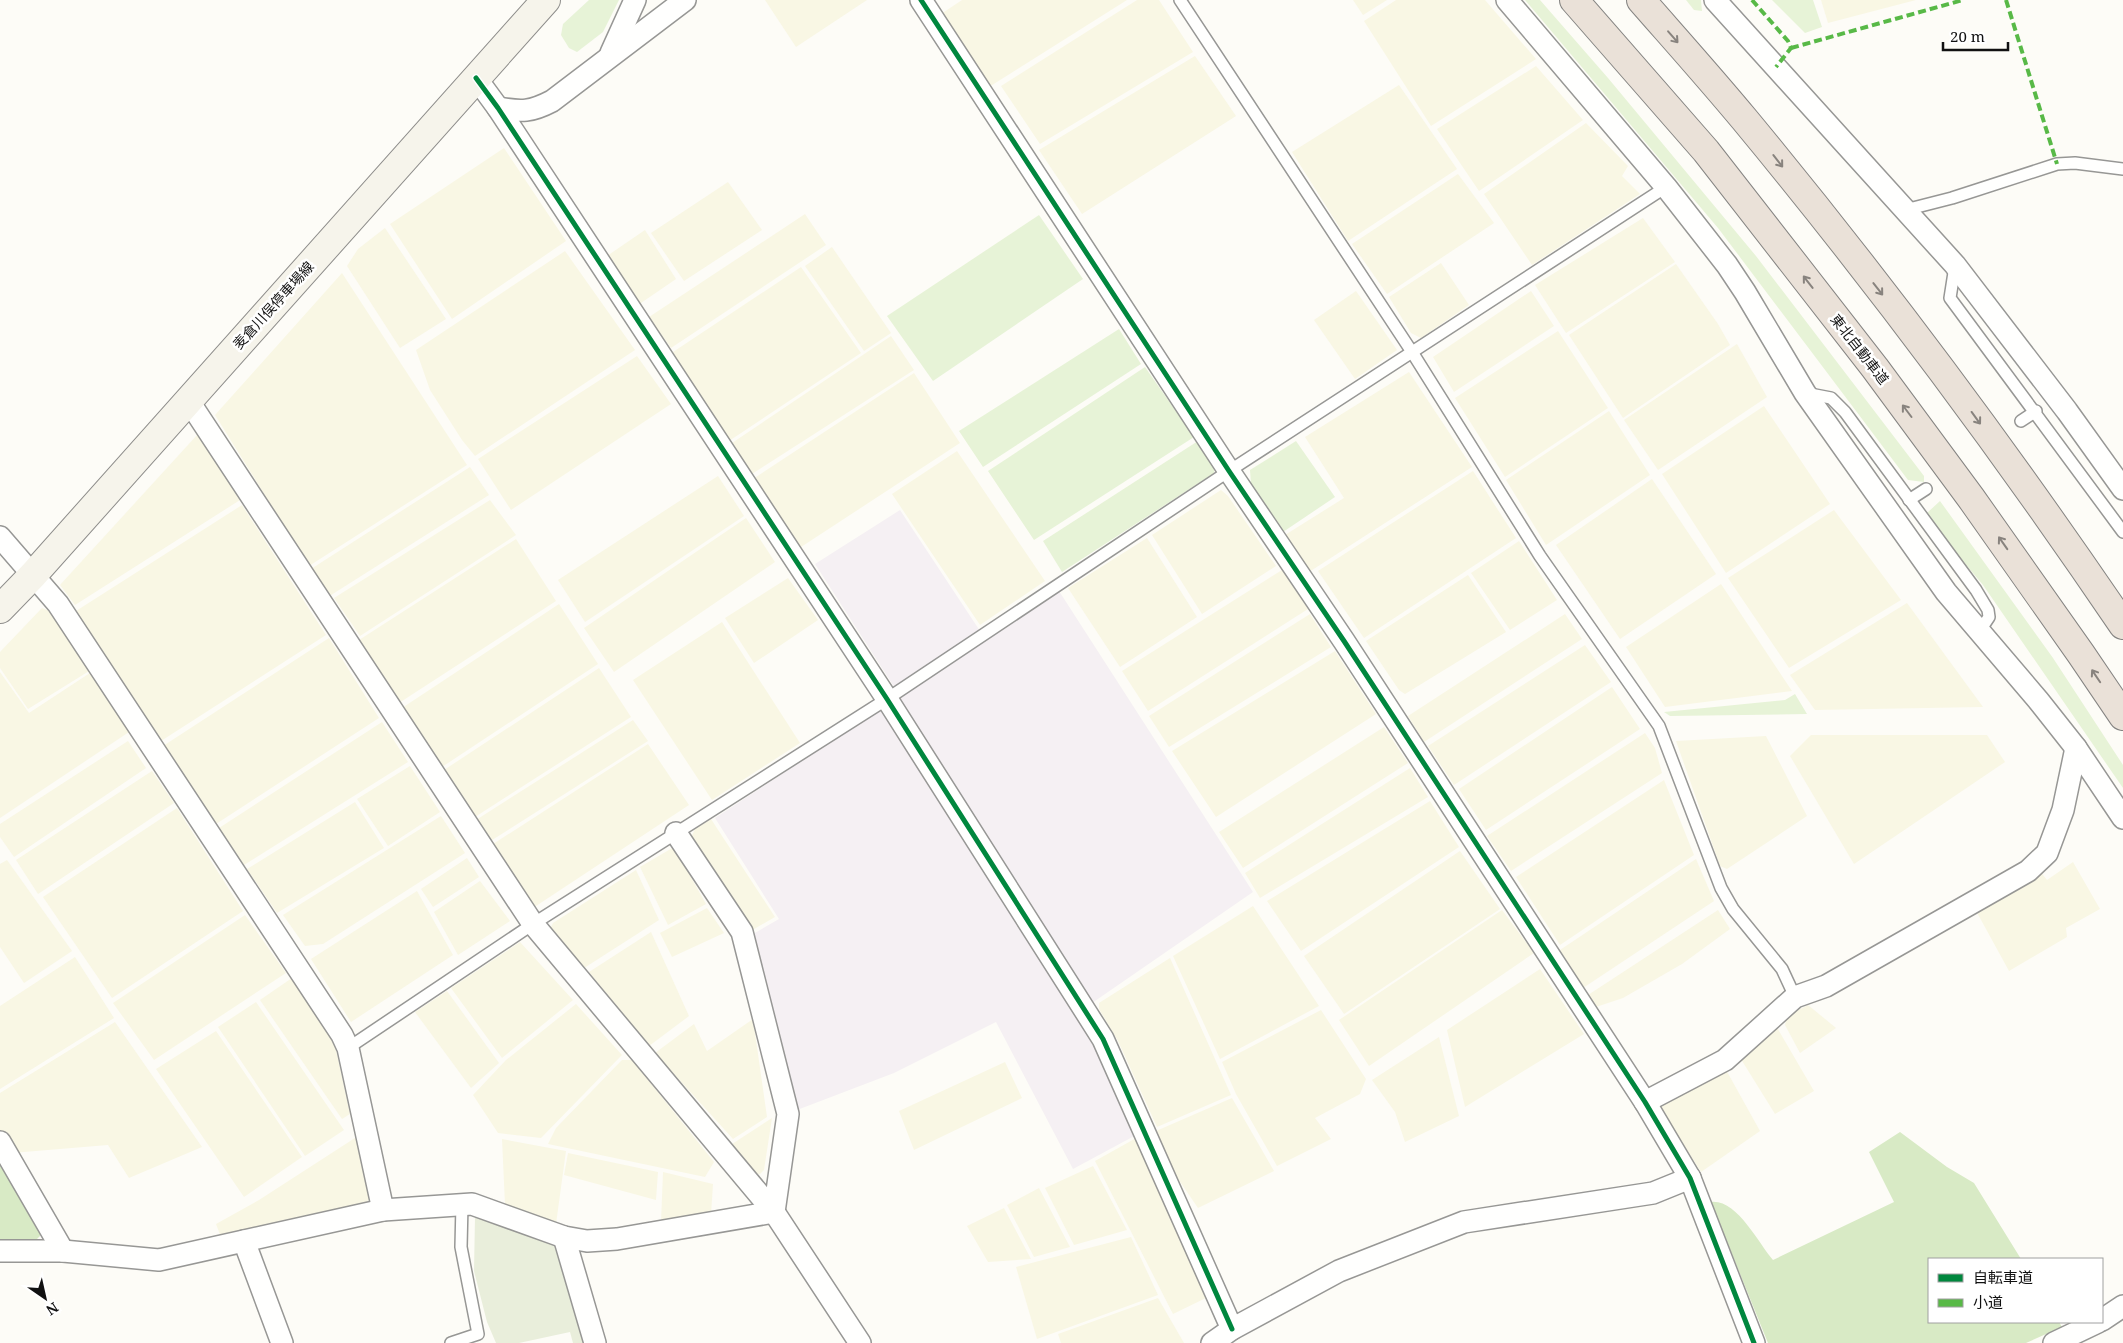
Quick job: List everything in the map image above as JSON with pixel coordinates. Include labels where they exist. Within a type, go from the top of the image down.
[{"type":"highway","name":"東北自動車道","points":[[1574,0],[1706,151],[1875,368],[1971,498],[2082,654],[2123,716]]},
{"type":"highway","points":[[1641,0],[1745,120],[1917,338],[2015,471],[2123,625]]},
{"type":"main road","name":"麦倉川俣停車場線","points":[[0,609],[33,575],[546,0]]},
{"type":"street","points":[[609,58],[635,0]]},
{"type":"street","points":[[498,108],[520,112],[536,109],[552,101],[685,0]]},
{"type":"street","points":[[920,0],[1344,641],[1645,1102],[1690,1178],[1754,1343]]},
{"type":"street","points":[[1507,0],[1666,187],[1745,292],[1804,393],[1946,592],[2038,700],[2076,748],[2123,818]]},
{"type":"street","points":[[1715,0],[1955,265],[2067,411],[2123,489]]},
{"type":"street","points":[[476,78],[498,108],[887,699],[1104,1039],[1232,1329]]},
{"type":"street","points":[[188,400],[533,924],[774,1212],[860,1343]]},
{"type":"street","points":[[0,537],[58,604],[342,1035],[348,1048],[383,1210]]},
{"type":"street","points":[[1645,1102],[1725,1060],[1795,996],[1826,986],[2028,871],[2047,853],[2063,810],[2076,748]]},
{"type":"street","points":[[676,833],[742,932],[788,1114],[774,1212]]},
{"type":"street","points":[[0,1142],[63,1250]]},
{"type":"street","points":[[1212,1343],[1232,1329],[1339,1271],[1464,1222],[1653,1193],[1690,1178]]},
{"type":"street","points":[[0,1251],[63,1250],[159,1260],[383,1210],[462,1204],[472,1204],[564,1237],[587,1241],[616,1239],[774,1212]]},
{"type":"street","points":[[564,1237],[595,1343]]},
{"type":"street","points":[[244,1240],[282,1343]]},
{"type":"street","points":[[2103,1319],[2123,1306]]},
{"type":"street","points":[[2054,1343],[2096,1323]]},
{"type":"lane","points":[[1180,0],[1412,352],[1540,556],[1659,726],[1720,888],[1733,909],[1782,969],[1795,996]]},
{"type":"lane","points":[[1905,210],[1952,198],[2056,164],[2075,163],[2123,169]]},
{"type":"lane","points":[[348,1048],[533,924],[887,699],[1230,471],[1666,187]]},
{"type":"lane","points":[[1955,265],[1950,298],[2036,411],[2123,532]]},
{"type":"lane","points":[[1804,393],[1831,398],[1845,412],[1976,590],[1988,610],[1989,617],[1979,632]]},
{"type":"lane","points":[[2021,421],[2036,411]]},
{"type":"lane","points":[[1909,500],[1926,489]]},
{"type":"lane","points":[[450,1343],[478,1334],[461,1247],[462,1204]]},
{"type":"shaded area","points":[[765,0],[867,0],[796,47]]},
{"type":"shaded area","points":[[962,0],[1127,0],[989,87],[941,14]]},
{"type":"shaded area","points":[[1137,0],[1159,0],[1193,52],[1040,144],[1001,86]]},
{"type":"shaded area","points":[[1353,0],[1387,0],[1363,15]]},
{"type":"shaded area","points":[[1396,0],[1485,0],[1536,59],[1431,126],[1364,21]]},
{"type":"shaded area","points":[[1821,0],[1916,0],[1828,23]]},
{"type":"shaded area","points":[[1195,56],[1236,116],[1082,214],[1039,150]]},
{"type":"shaded area","points":[[1536,66],[1583,120],[1479,191],[1437,129]]},
{"type":"shaded area","points":[[1399,85],[1457,169],[1348,241],[1292,152]]},
{"type":"shaded area","points":[[1586,123],[1628,166],[1622,176],[1640,194],[1532,265],[1484,194]]},
{"type":"shaded area","points":[[504,148],[566,241],[452,319],[390,224]]},
{"type":"shaded area","points":[[1458,174],[1494,223],[1387,294],[1352,244]]},
{"type":"shaded area","points":[[728,182],[762,230],[684,281],[651,233]]},
{"type":"shaded area","points":[[805,214],[826,245],[671,348],[649,317]]},
{"type":"shaded area","points":[[1643,218],[1675,262],[1566,333],[1535,285]]},
{"type":"shaded area","points":[[385,228],[446,319],[400,348],[347,266],[358,249]]},
{"type":"shaded area","points":[[645,230],[676,279],[638,305],[607,256]]},
{"type":"shaded area","points":[[832,247],[891,333],[864,351],[805,266]]},
{"type":"shaded area","points":[[565,251],[635,350],[475,456],[462,440],[430,390],[416,350]]},
{"type":"shaded area","points":[[1441,263],[1469,305],[1421,338],[1411,333],[1389,297]]},
{"type":"shaded area","points":[[1676,264],[1718,324],[1730,345],[1623,418],[1569,335]]},
{"type":"shaded area","points":[[801,267],[861,353],[726,443],[670,354]]},
{"type":"shaded area","points":[[342,273],[467,465],[309,566],[215,415]]},
{"type":"shaded area","points":[[1356,291],[1397,350],[1355,379],[1314,320]]},
{"type":"shaded area","points":[[1531,291],[1554,326],[1454,392],[1433,357]]},
{"type":"shaded area","points":[[1558,331],[1608,408],[1505,477],[1455,398]]},
{"type":"shaded area","points":[[891,336],[914,370],[752,474],[732,443]]},
{"type":"shaded area","points":[[1737,344],[1767,397],[1658,470],[1624,420]]},
{"type":"shaded area","points":[[637,356],[671,404],[511,510],[478,459]]},
{"type":"shaded area","points":[[1409,372],[1472,467],[1309,572],[1285,535],[1344,498],[1305,437]]},
{"type":"shaded area","points":[[914,373],[960,443],[798,549],[753,479]]},
{"type":"shaded area","points":[[1764,406],[1830,504],[1726,573],[1662,474]]},
{"type":"shaded area","points":[[1609,411],[1650,475],[1546,545],[1506,480]]},
{"type":"shaded area","points":[[198,434],[240,500],[75,605],[60,585]]},
{"type":"shaded area","points":[[957,451],[1045,581],[980,625],[892,494]]},
{"type":"shaded area","points":[[470,467],[489,495],[328,597],[311,569]]},
{"type":"shaded area","points":[[1473,471],[1516,538],[1364,638],[1318,571]]},
{"type":"shaded area","points":[[718,476],[744,516],[585,622],[558,580]]},
{"type":"shaded area","points":[[1652,479],[1716,574],[1620,639],[1556,545]]},
{"type":"shaded area","points":[[1221,490],[1228,496],[1276,566],[1202,614],[1152,535]]},
{"type":"shaded area","points":[[490,500],[516,535],[360,636],[334,598]]},
{"type":"shaded area","points":[[242,505],[326,635],[161,741],[76,611]]},
{"type":"shaded area","points":[[900,510],[986,640],[1059,591],[1253,892],[1079,1012],[1138,1134],[1073,1169],[996,1022],[894,1073],[797,1110],[748,937],[779,919],[715,818],[900,696],[815,564]]},
{"type":"shaded area","points":[[1834,510],[1901,600],[1789,668],[1728,578]]},
{"type":"shaded area","points":[[746,518],[775,562],[614,672],[584,628]]},
{"type":"shaded area","points":[[1147,538],[1197,617],[1120,667],[1068,588]]},
{"type":"shaded area","points":[[516,539],[556,601],[399,703],[359,640]]},
{"type":"shaded area","points":[[1519,541],[1557,600],[1510,630],[1471,573]]},
{"type":"shaded area","points":[[1282,570],[1308,609],[1148,711],[1122,671]]},
{"type":"shaded area","points":[[1468,575],[1506,632],[1405,694],[1399,690],[1366,641]]},
{"type":"shaded area","points":[[788,578],[818,620],[754,663],[725,618]]},
{"type":"shaded area","points":[[1721,584],[1792,691],[1665,707],[1626,647]]},
{"type":"shaded area","points":[[1907,603],[1983,707],[1815,710],[1790,675]]},
{"type":"shaded area","points":[[559,604],[598,664],[442,767],[402,708]]},
{"type":"shaded area","points":[[42,608],[58,614],[94,668],[28,709],[0,668],[0,652]]},
{"type":"shaded area","points":[[1310,614],[1331,647],[1169,747],[1149,716]]},
{"type":"shaded area","points":[[1565,614],[1582,639],[1424,742],[1408,716]]},
{"type":"shaded area","points":[[722,622],[800,743],[712,800],[633,680]]},
{"type":"shaded area","points":[[329,638],[379,718],[216,824],[163,746]]},
{"type":"shaded area","points":[[1585,645],[1611,682],[1454,785],[1428,746]]},
{"type":"shaded area","points":[[1335,651],[1376,714],[1216,817],[1172,751]]},
{"type":"shaded area","points":[[599,668],[631,717],[475,817],[444,770]]},
{"type":"shaded area","points":[[93,671],[132,730],[0,818],[0,672],[29,713]]},
{"type":"shaded area","points":[[1612,687],[1640,729],[1486,830],[1459,789]]},
{"type":"shaded area","points":[[633,720],[648,741],[489,842],[476,820]]},
{"type":"shaded area","points":[[382,722],[408,762],[244,865],[219,828]]},
{"type":"shaded area","points":[[1384,727],[1408,763],[1243,868],[1219,832]]},
{"type":"shaded area","points":[[1645,733],[1655,748],[1662,773],[1511,871],[1487,836]]},
{"type":"shaded area","points":[[1811,735],[1987,735],[2005,762],[1854,864],[1790,756]]},
{"type":"shaded area","points":[[1766,736],[1807,816],[1727,869],[1720,866],[1676,741]]},
{"type":"shaded area","points":[[128,741],[146,768],[14,857],[0,837],[0,824]]},
{"type":"shaded area","points":[[648,744],[689,805],[533,908],[490,846]]},
{"type":"shaded area","points":[[410,766],[440,812],[388,846],[357,799]]},
{"type":"shaded area","points":[[1410,768],[1428,797],[1260,898],[1245,873]]},
{"type":"shaded area","points":[[152,771],[174,803],[38,894],[16,860]]},
{"type":"shaded area","points":[[1664,780],[1694,855],[1560,945],[1516,877]]},
{"type":"shaded area","points":[[1430,801],[1459,847],[1301,951],[1267,901]]},
{"type":"shaded area","points":[[355,802],[384,848],[277,913],[247,869]]},
{"type":"shaded area","points":[[177,808],[243,911],[112,998],[43,897]]},
{"type":"shaded area","points":[[441,816],[465,853],[323,944],[305,946],[283,915]]},
{"type":"shaded area","points":[[711,819],[775,917],[749,932],[690,840],[695,829]]},
{"type":"shaded area","points":[[674,847],[706,904],[668,925],[640,867]]},
{"type":"shaded area","points":[[1460,851],[1500,909],[1344,1014],[1304,956]]},
{"type":"shaded area","points":[[467,858],[479,877],[433,907],[421,889]]},
{"type":"shaded area","points":[[1696,859],[1714,901],[1583,988],[1560,950]]},
{"type":"shaded area","points":[[7,860],[72,951],[24,983],[0,947],[0,864]]},
{"type":"shaded area","points":[[2073,862],[2100,909],[2066,928],[2067,937],[2009,971],[1975,909],[2040,871],[2047,880]]},
{"type":"shaded area","points":[[636,870],[659,920],[581,970],[550,929],[553,923]]},
{"type":"shaded area","points":[[480,881],[510,921],[458,955],[434,912]]},
{"type":"shaded area","points":[[417,891],[453,955],[351,1022],[311,959]]},
{"type":"shaded area","points":[[1253,906],[1319,1006],[1220,1059],[1173,956]]},
{"type":"shaded area","points":[[707,908],[724,933],[672,957],[660,933]]},
{"type":"shaded area","points":[[1502,910],[1534,953],[1369,1066],[1339,1020]]},
{"type":"shaded area","points":[[1718,910],[1730,929],[1682,964],[1623,998],[1596,1007],[1588,995]]},
{"type":"shaded area","points":[[245,915],[286,973],[154,1060],[113,1003]]},
{"type":"shaded area","points":[[651,932],[689,1016],[649,1046],[589,972]]},
{"type":"shaded area","points":[[520,942],[573,1000],[502,1058],[451,988]]},
{"type":"shaded area","points":[[75,957],[114,1018],[0,1089],[0,1006]]},
{"type":"shaded area","points":[[1170,958],[1231,1095],[1157,1127],[1118,1041],[1099,1009],[1099,1003]]},
{"type":"shaded area","points":[[1540,969],[1584,1034],[1465,1107],[1447,1030]]},
{"type":"shaded area","points":[[292,978],[335,1045],[350,1114],[342,1119],[260,1000]]},
{"type":"shaded area","points":[[447,991],[499,1063],[471,1088],[415,1012]]},
{"type":"shaded area","points":[[256,1002],[344,1130],[305,1156],[218,1027]]},
{"type":"shaded area","points":[[576,1004],[622,1055],[541,1138],[498,1133],[473,1095],[506,1060]]},
{"type":"shaded area","points":[[1808,1005],[1836,1028],[1800,1053],[1785,1025],[1787,1016]]},
{"type":"shaded area","points":[[1321,1010],[1366,1079],[1360,1094],[1315,1118],[1331,1139],[1277,1166],[1236,1094],[1222,1062]]},
{"type":"shaded area","points":[[753,1019],[767,1117],[733,1139],[655,1053],[694,1024],[707,1051]]},
{"type":"shaded area","points":[[115,1022],[202,1147],[129,1178],[108,1145],[12,1153],[0,1132],[0,1093]]},
{"type":"shaded area","points":[[1775,1024],[1814,1091],[1775,1114],[1739,1056]]},
{"type":"shaded area","points":[[216,1031],[302,1157],[244,1197],[156,1069]]},
{"type":"shaded area","points":[[1439,1037],[1459,1116],[1405,1142],[1395,1112],[1372,1080]]},
{"type":"shaded area","points":[[622,1060],[632,1060],[714,1162],[705,1177],[548,1144],[556,1128]]},
{"type":"shaded area","points":[[1005,1062],[1022,1098],[914,1150],[899,1111]]},
{"type":"shaded area","points":[[1725,1068],[1760,1131],[1701,1172],[1659,1106]]},
{"type":"shaded area","points":[[1232,1098],[1274,1171],[1198,1208],[1172,1170],[1156,1131]]},
{"type":"shaded area","points":[[772,1118],[764,1170],[760,1174],[755,1175],[729,1146]]},
{"type":"shaded area","points":[[358,1136],[371,1196],[362,1209],[222,1240],[216,1224],[259,1200]]},
{"type":"shaded area","points":[[1138,1137],[1208,1297],[1173,1314],[1095,1161]]},
{"type":"shaded area","points":[[502,1139],[566,1151],[556,1224],[505,1205]]},
{"type":"shaded area","points":[[568,1153],[658,1172],[656,1200],[564,1175]]},
{"type":"shaded area","points":[[1093,1166],[1127,1230],[1074,1245],[1045,1188]]},
{"type":"shaded area","points":[[663,1172],[713,1184],[711,1215],[661,1222]]},
{"type":"shaded area","points":[[1039,1188],[1070,1247],[1034,1257],[1007,1205]]},
{"type":"shaded area","points":[[1004,1208],[1031,1259],[988,1262],[967,1226]]},
{"type":"shaded area","points":[[1131,1237],[1158,1295],[1037,1339],[1016,1267]]},
{"type":"shaded area","points":[[1158,1298],[1184,1343],[1061,1343],[1058,1334]]},
{"type":"green space","points":[[589,0],[619,0],[603,32],[577,52],[569,48],[561,35],[563,24]]},
{"type":"green space","points":[[1525,0],[1540,0],[1608,78],[1756,256],[1924,476],[1924,482],[1908,480],[1718,228]]},
{"type":"green space","points":[[1686,0],[1701,0],[1702,11],[1694,10]]},
{"type":"green space","points":[[1772,0],[1813,0],[1822,27],[1805,33]]},
{"type":"green space","points":[[1039,215],[1083,279],[933,381],[887,316]]},
{"type":"green space","points":[[1119,329],[1141,364],[983,467],[959,431]]},
{"type":"green space","points":[[1145,367],[1194,437],[1034,540],[988,471]]},
{"type":"green space","points":[[1198,441],[1215,464],[1214,473],[1062,572],[1043,541]]},
{"type":"green space","points":[[1296,441],[1335,497],[1283,532],[1251,484],[1250,470]]},
{"type":"green space","points":[[1940,501],[2053,658],[2123,765],[2123,788],[1983,585],[1940,534],[1927,513]]},
{"type":"green space","points":[[1795,694],[1807,714],[1670,716],[1664,712],[1785,700]]},
{"type":"green space","points":[[1900,1132],[1947,1167],[1974,1183],[2020,1258],[1928,1258],[1928,1323],[2060,1323],[2062,1327],[2026,1343],[1768,1343],[1711,1202],[1721,1203],[1730,1207],[1746,1224],[1773,1260],[1894,1202],[1869,1152]]},
{"type":"green space","points":[[0,1160],[41,1231],[40,1236],[36,1240],[0,1243]]},
{"type":"green space","points":[[475,1217],[527,1232],[561,1248],[588,1343],[573,1343],[570,1332],[519,1343],[496,1343],[487,1322],[474,1271]]},
{"type":"marked path","points":[[1752,0],[1788,41],[1791,48],[1776,67]]},
{"type":"marked path","points":[[1791,48],[1963,0]]},
{"type":"marked path","points":[[2006,0],[2057,164]]},
{"type":"cycle path","points":[[921,0],[1229,471],[1344,641],[1645,1102],[1690,1178],[1754,1343]]},
{"type":"cycle path","points":[[476,78],[498,108],[887,699],[1103,1039],[1232,1329]]}]
